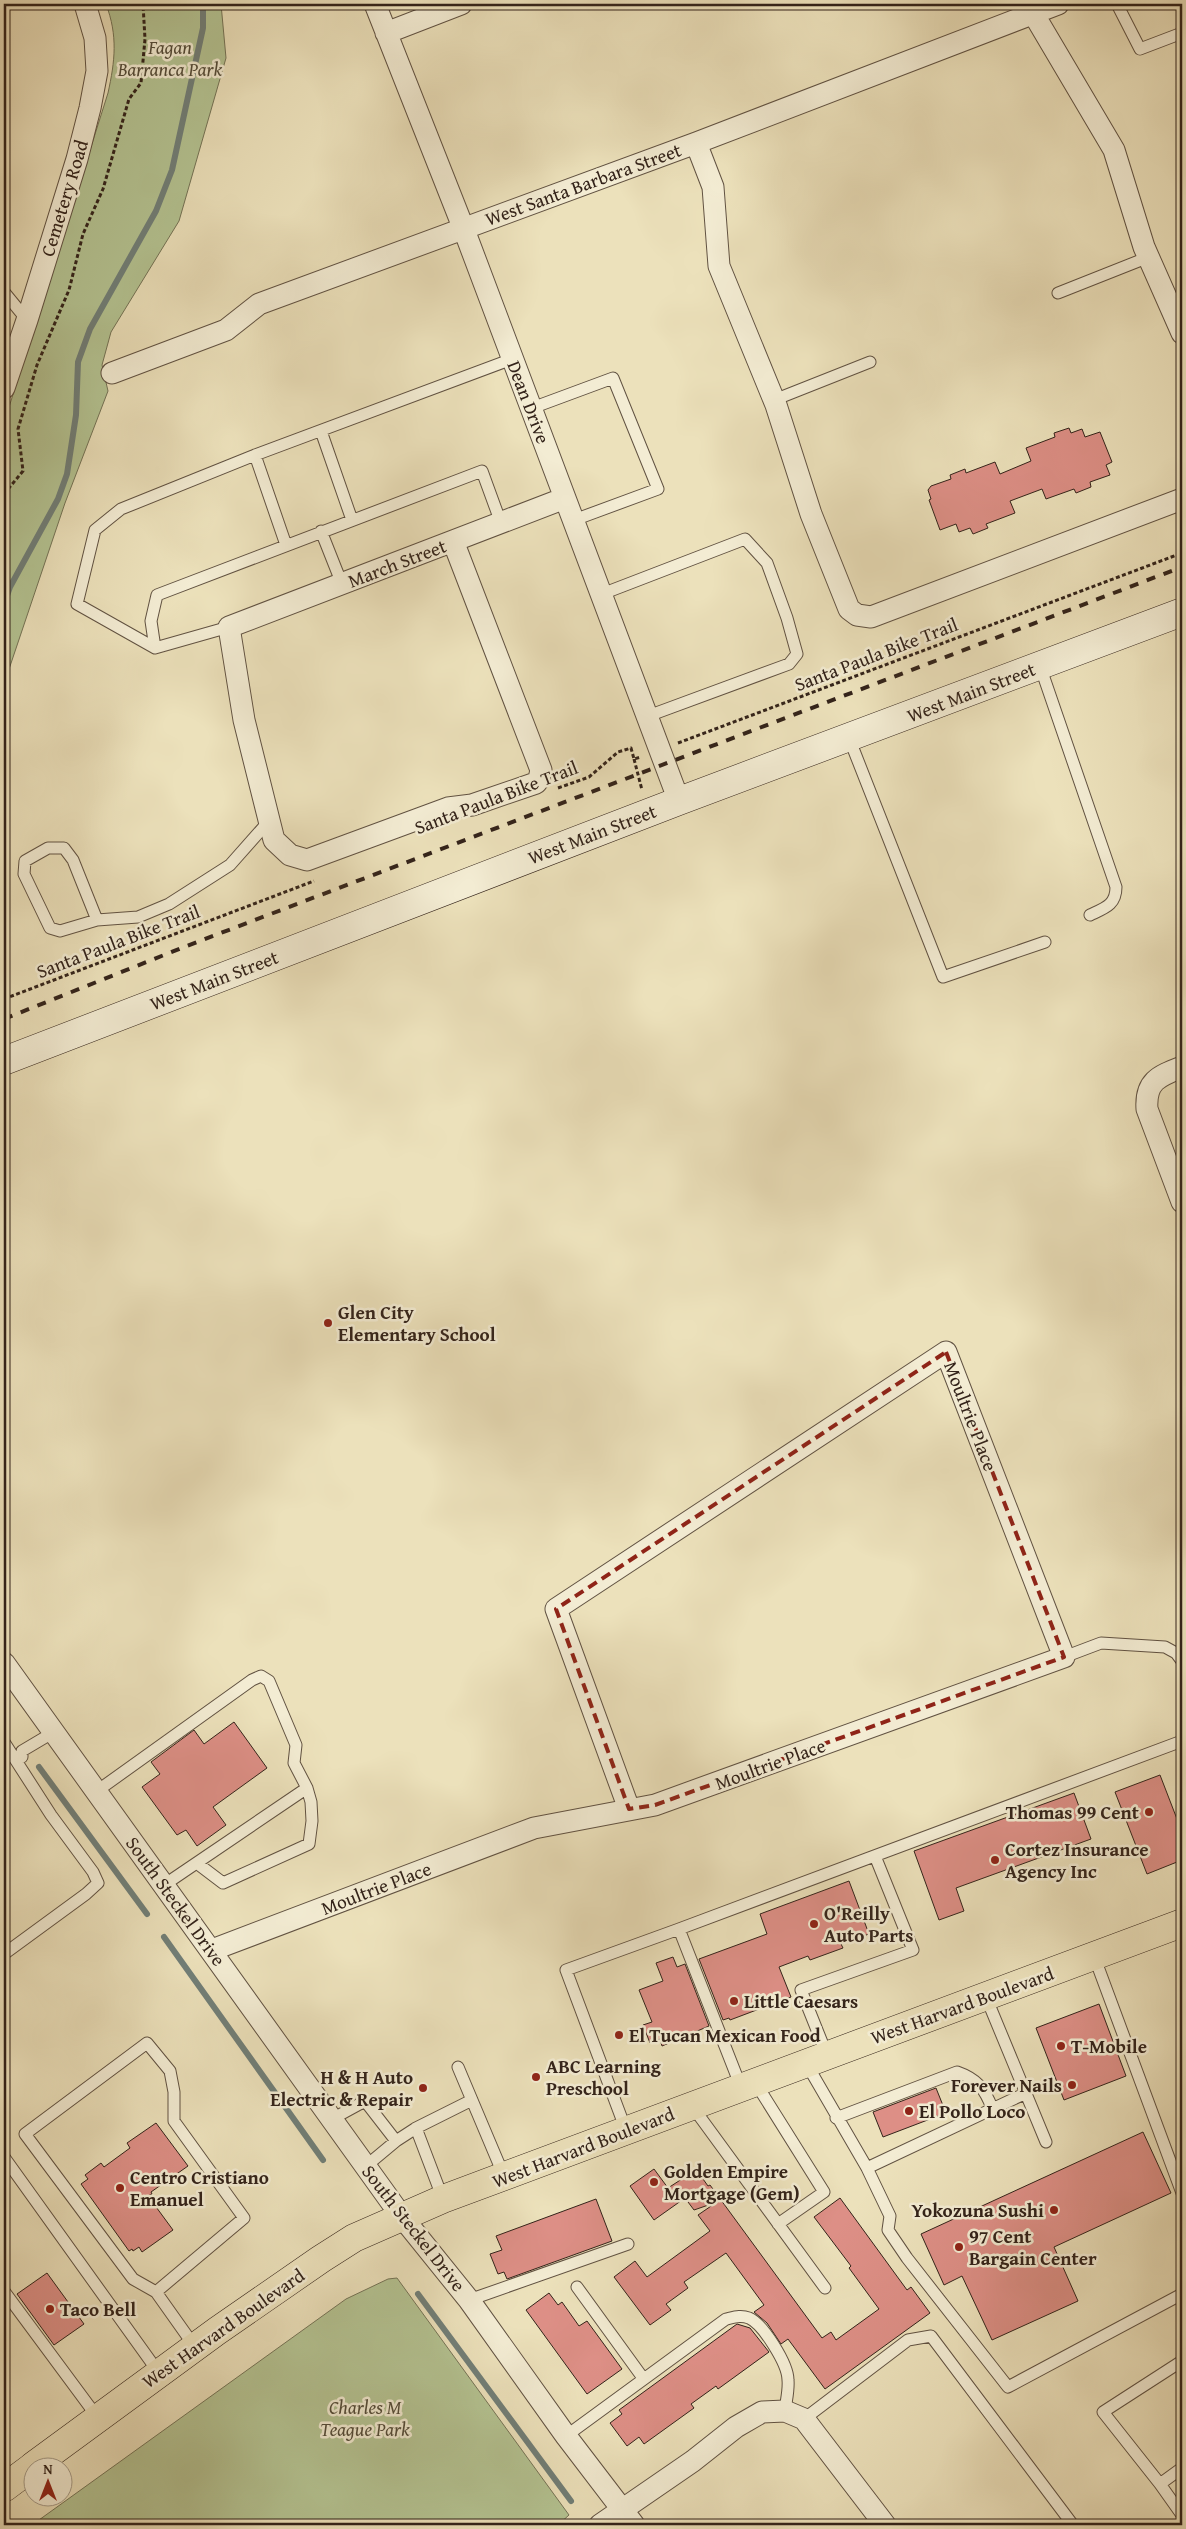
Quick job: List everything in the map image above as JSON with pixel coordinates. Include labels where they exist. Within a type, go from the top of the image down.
[{"type":"main road","name":"West Harvard Boulevard","points":[[48,2456],[195,2346],[354,2238],[443,2199],[1182,1923]]},
{"type":"main road","name":"West Harvard Boulevard","points":[[4,2488],[22,2475]]},
{"type":"street","name":"Cemetery Road","points":[[4,388],[28,320],[77,158],[97,72],[94,38],[85,4]]},
{"type":"street","name":"Dean Drive","points":[[375,4],[532,408],[678,801]]},
{"type":"street","points":[[386,33],[461,4]]},
{"type":"street","name":"West Santa Barbara Street","points":[[112,373],[226,330],[260,304],[463,227],[696,143],[1058,4]]},
{"type":"street","points":[[1033,13],[1114,150],[1148,257],[1182,334]]},
{"type":"street","points":[[696,143],[713,187],[719,266],[774,400],[811,514],[849,609],[857,615],[871,617],[1182,499]]},
{"type":"street","name":"March Street","points":[[229,627],[565,498]]},
{"type":"street","points":[[229,627],[244,720],[274,840],[290,855],[307,860],[448,808],[472,805],[536,783],[541,770],[452,541]]},
{"type":"street","name":"West Main Street","points":[[4,1061],[678,801],[1182,612]]},
{"type":"street","points":[[1182,1068],[1158,1077],[1148,1091],[1147,1109],[1182,1202]]},
{"type":"street","name":"Moultrie Place","points":[[212,1950],[534,1828],[655,1805],[1064,1656],[946,1352],[556,1608],[629,1809]]},
{"type":"street","name":"South Steckel Drive","points":[[4,1663],[46,1738],[96,1791],[402,2217],[469,2300],[627,2518]]},
{"type":"street","points":[[600,2525],[627,2518],[693,2461],[736,2428],[762,2412],[795,2415],[885,2525]]},
{"type":"lane","points":[[1117,4],[1140,49],[1182,33]]},
{"type":"lane","points":[[1058,293],[1148,257]]},
{"type":"lane","points":[[4,292],[28,320]]},
{"type":"lane","points":[[229,627],[155,648],[77,604],[95,530],[121,508],[255,455],[512,359]]},
{"type":"lane","points":[[774,400],[870,362]]},
{"type":"lane","points":[[532,408],[613,378],[658,489],[574,520]]},
{"type":"lane","points":[[321,431],[352,520]]},
{"type":"lane","points":[[255,455],[286,545]]},
{"type":"lane","points":[[155,648],[151,621],[157,595],[482,471],[501,522]]},
{"type":"lane","points":[[322,532],[342,584]]},
{"type":"lane","points":[[602,594],[745,539],[767,563],[788,618],[796,654],[789,664],[648,716]]},
{"type":"lane","points":[[1040,666],[1116,887],[1116,896],[1110,906],[1090,915]]},
{"type":"lane","points":[[849,738],[943,977],[1045,942]]},
{"type":"lane","points":[[97,920],[73,860],[64,848],[48,848],[26,861],[24,874],[50,928],[60,931],[97,920],[138,917],[169,904],[230,865],[269,821]]},
{"type":"lane","points":[[1064,1656],[1101,1643],[1165,1647],[1176,1653],[1182,1661]]},
{"type":"lane","points":[[96,1791],[252,1680],[262,1676],[269,1681],[296,1745],[294,1764],[307,1788],[312,1821],[309,1844],[222,1883],[198,1864]]},
{"type":"lane","points":[[19,1759],[26,1757],[37,1749],[46,1738]]},
{"type":"lane","points":[[626,2130],[566,1970],[1182,1741]]},
{"type":"lane","points":[[4,1742],[19,1759],[93,1872],[98,1883],[86,1894],[4,1954]]},
{"type":"lane","points":[[164,1885],[198,1864],[264,1816],[307,1788]]},
{"type":"lane","points":[[875,1856],[912,1950],[801,1990],[817,2059],[836,2118],[867,2168],[890,2216],[888,2230],[907,2258],[1008,2387],[1182,2294]]},
{"type":"lane","points":[[678,1929],[747,2084],[824,2192],[778,2224]]},
{"type":"lane","points":[[1094,1955],[1182,2193]]},
{"type":"lane","points":[[986,1997],[1024,2094],[1046,2142]]},
{"type":"lane","points":[[156,2292],[244,2218],[174,2121],[174,2092],[170,2071],[147,2043],[25,2134],[133,2279],[156,2292],[195,2346]]},
{"type":"lane","points":[[458,2067],[504,2176]]},
{"type":"lane","points":[[836,2118],[957,2072],[977,2081],[986,2090],[992,2108]]},
{"type":"lane","points":[[867,2168],[1024,2094]]},
{"type":"lane","points":[[366,2166],[396,2140],[472,2100]]},
{"type":"lane","points":[[332,2119],[365,2102],[396,2140]]},
{"type":"lane","points":[[692,2106],[825,2288]]},
{"type":"lane","points":[[416,2128],[443,2199]]},
{"type":"lane","points":[[4,2156],[159,2373]]},
{"type":"lane","points":[[469,2300],[628,2244]]},
{"type":"lane","points":[[577,2287],[643,2378]]},
{"type":"lane","points":[[4,2291],[98,2418]]},
{"type":"lane","points":[[566,2436],[726,2319],[740,2315],[752,2319],[770,2340],[784,2363],[789,2379],[795,2415],[908,2340],[931,2336],[1073,2525]]},
{"type":"lane","points":[[1182,2361],[1103,2412],[1182,2515]]},
{"type":"lane","points":[[1160,2484],[1182,2468]]},
{"type":"path","points":[[4,494],[23,471],[18,429],[37,364],[69,290],[83,234],[103,189],[129,98],[141,84],[145,39],[143,4]]},
{"type":"path","name":"Santa Paula Bike Trail","points":[[552,791],[589,777],[618,752],[630,748],[634,759],[660,750],[1182,553]]},
{"type":"path","name":"Santa Paula Bike Trail","points":[[4,999],[320,879]]},
{"type":"highlighted area","points":[[946,1352],[1064,1657],[655,1805],[629,1809],[556,1609]]},
{"type":"green space","name":"Fagan Barranca Park","points":[[106,4],[221,4],[226,58],[179,221],[111,332],[102,365],[108,391],[65,503],[4,684],[4,423],[108,93],[114,38]]},
{"type":"green space","name":"Charles M Teague Park","points":[[397,2278],[569,2515],[558,2525],[32,2525],[58,2506],[72,2506],[72,2496],[346,2299],[388,2279]]},
{"type":"building","points":[[1069,428],[1071,433],[1082,429],[1085,437],[1100,432],[1112,462],[1106,465],[1110,475],[1090,482],[1091,487],[1076,493],[1074,489],[1046,499],[1042,489],[1010,501],[1015,513],[986,524],[988,528],[973,534],[970,528],[959,532],[956,524],[940,530],[929,500],[931,499],[928,490],[931,486],[951,479],[950,475],[965,469],[966,473],[995,462],[1000,474],[1031,461],[1026,448],[1055,437],[1054,433]]},
{"type":"building","points":[[234,1722],[267,1768],[213,1807],[226,1825],[197,1846],[186,1830],[177,1835],[142,1787],[160,1774],[151,1762],[194,1730],[204,1744]]},
{"type":"building","name":"Thomas 99 Cent","points":[[1160,1775],[1182,1832],[1182,1860],[1147,1874],[1115,1792]]},
{"type":"building","points":[[1074,1793],[1091,1839],[956,1888],[964,1911],[939,1920],[914,1851]]},
{"type":"building","points":[[849,1881],[869,1934],[841,1944],[843,1948],[810,1960],[808,1956],[779,1967],[791,1997],[730,2020],[729,2018],[723,2020],[699,1959],[767,1934],[760,1914]]},
{"type":"building","points":[[673,1957],[677,1967],[685,1964],[709,2026],[662,2046],[660,2039],[650,2043],[643,2025],[652,2022],[639,1990],[663,1981],[656,1963]]},
{"type":"building","points":[[1099,2004],[1126,2076],[1064,2100],[1036,2028]]},
{"type":"building","name":"El Pollo Loco","points":[[936,2088],[946,2113],[883,2137],[873,2112]]},
{"type":"building","name":"Centro Cristiano Emanuel","points":[[156,2123],[188,2166],[148,2196],[173,2230],[142,2252],[139,2247],[129,2251],[81,2184],[88,2179],[85,2175],[101,2163],[104,2167],[130,2148],[127,2143]]},
{"type":"building","points":[[1143,2132],[1171,2193],[1054,2247],[1078,2301],[992,2340],[962,2276],[944,2285],[921,2234]]},
{"type":"building","points":[[654,2169],[668,2188],[685,2177],[687,2180],[698,2172],[708,2186],[710,2185],[822,2338],[831,2332],[836,2340],[879,2309],[849,2268],[851,2266],[814,2217],[840,2198],[907,2290],[911,2287],[930,2313],[825,2389],[788,2339],[781,2344],[767,2323],[754,2312],[764,2305],[726,2253],[684,2282],[688,2288],[666,2304],[671,2310],[650,2325],[614,2277],[635,2261],[647,2277],[710,2231],[698,2215],[717,2202],[694,2210],[685,2198],[654,2220],[630,2186]]},
{"type":"building","points":[[596,2199],[612,2241],[507,2279],[504,2272],[498,2274],[490,2254],[502,2250],[496,2236]]},
{"type":"building","name":"Taco Bell","points":[[47,2273],[84,2324],[54,2345],[17,2294]]},
{"type":"building","points":[[549,2293],[558,2305],[562,2302],[579,2326],[587,2321],[622,2369],[587,2394],[526,2310]]},
{"type":"building","points":[[737,2324],[750,2328],[769,2352],[718,2389],[716,2386],[691,2404],[694,2408],[644,2444],[639,2437],[627,2446],[610,2423],[622,2414],[619,2410]]},
{"type":"waterway","points":[[4,604],[10,587],[58,499],[67,474],[76,415],[78,362],[90,329],[156,211],[172,170],[203,28],[203,4]]},
{"type":"waterway","points":[[39,1767],[147,1914]]},
{"type":"waterway","points":[[164,1937],[323,2160]]},
{"type":"waterway","points":[[418,2294],[571,2501]]},
{"type":"railway","points":[[4,1019],[184,947],[1182,567]]},
{"type":"place","name":"Glen City Elementary School","points":[[328,1323]]},
{"type":"place","name":"Thomas 99 Cent","points":[[1149,1812]]},
{"type":"place","name":"Cortez Insurance Agency Inc","points":[[995,1860]]},
{"type":"place","name":"O'Reilly Auto Parts","points":[[814,1924]]},
{"type":"place","name":"Little Caesars","points":[[734,2001]]},
{"type":"place","name":"El Tucan Mexican Food","points":[[619,2035]]},
{"type":"place","name":"T-Mobile","points":[[1061,2046]]},
{"type":"place","name":"ABC Learning Preschool","points":[[536,2077]]},
{"type":"place","name":"Forever Nails","points":[[1072,2085]]},
{"type":"place","name":"H & H Auto Electric & Repair","points":[[423,2088]]},
{"type":"place","name":"El Pollo Loco","points":[[909,2111]]},
{"type":"place","name":"Golden Empire Mortgage (Gem)","points":[[654,2182]]},
{"type":"place","name":"Centro Cristiano Emanuel","points":[[120,2188]]},
{"type":"place","name":"Yokozuna Sushi","points":[[1054,2210]]},
{"type":"place","name":"97 Cent Bargain Center","points":[[959,2247]]},
{"type":"place","name":"Taco Bell","points":[[50,2309]]}]
